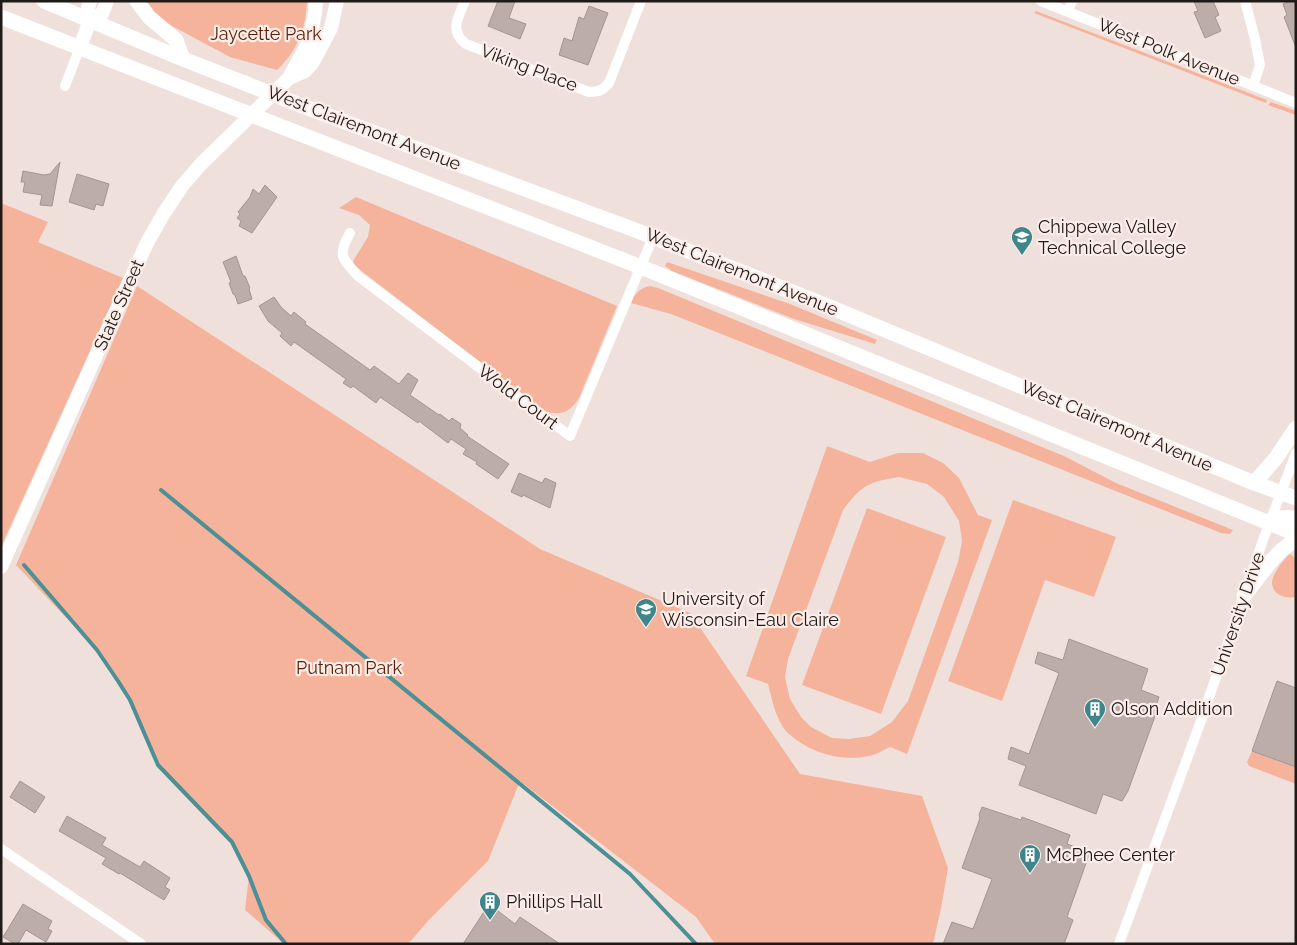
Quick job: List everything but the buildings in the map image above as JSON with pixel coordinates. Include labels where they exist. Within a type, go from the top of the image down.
[{"type":"main road","name":"West Clairemont Avenue","points":[[44,1],[230,78],[653,237],[825,305],[1254,483],[1296,498]]},
{"type":"main road","points":[[80,47],[90,20],[88,8],[90,1]]},
{"type":"main road","points":[[90,20],[102,14],[107,1]]},
{"type":"main road","points":[[137,1],[148,17],[176,40],[183,59]]},
{"type":"main road","name":"State Street","points":[[290,78],[310,39],[316,13],[316,1]]},
{"type":"main road","name":"State Street","points":[[1,567],[135,268],[164,213],[182,186],[201,164],[290,78],[305,71],[314,62],[331,28],[336,1]]},
{"type":"main road","name":"West Clairemont Avenue","points":[[1,16],[641,267],[1296,534]]},
{"type":"main road","points":[[1254,483],[1276,458],[1296,428]]},
{"type":"main road","points":[[1269,523],[1282,517],[1296,519]]},
{"type":"main road","points":[[1244,596],[1278,552],[1290,542],[1296,540]]},
{"type":"street","name":"Viking Place","points":[[465,1],[456,22],[456,31],[459,38],[466,44],[589,92],[598,92],[609,83],[640,1]]},
{"type":"street","name":"West Polk Avenue","points":[[1041,1],[1296,103]]},
{"type":"street","points":[[1068,11],[1072,1]]},
{"type":"street","points":[[1244,1],[1255,38],[1260,65],[1253,86]]},
{"type":"street","points":[[64,86],[80,47]]},
{"type":"street","name":"Wold Court","points":[[350,233],[341,252],[346,263],[358,276],[570,436],[653,237]]},
{"type":"street","name":"University Drive","points":[[1119,944],[1202,718],[1269,523],[1296,453]]},
{"type":"street","points":[[1,849],[141,944]]},
{"type":"green space","name":"Jaycette Park","points":[[144,1],[307,1],[305,21],[299,39],[290,55],[277,70],[230,57],[161,20]]},
{"type":"green space","points":[[1036,11],[1267,100],[1266,103],[1034,13]]},
{"type":"green space","points":[[1271,102],[1296,111],[1296,115],[1268,105]]},
{"type":"green space","points":[[356,197],[617,306],[579,398],[572,407],[560,413],[544,411],[355,266],[353,261],[368,237],[370,225],[359,215],[339,208]]},
{"type":"green space","points":[[1,203],[48,222],[38,242],[123,278],[1,547]]},
{"type":"green space","points":[[667,262],[790,304],[877,340],[875,344],[794,319],[672,271],[665,266]]},
{"type":"green space","name":"Putnam Park","points":[[137,286],[540,549],[690,613],[800,774],[922,796],[948,868],[933,944],[715,944],[696,917],[520,781],[488,861],[428,921],[408,944],[284,944],[245,910],[249,876],[232,842],[158,765],[130,700],[97,650],[16,565]]},
{"type":"green space","points":[[650,286],[1064,456],[1116,483],[1233,530],[1230,534],[1221,533],[671,314],[631,303],[638,292]]},
{"type":"green space","points":[[827,446],[870,462],[898,453],[923,453],[943,463],[959,478],[978,515],[992,520],[907,754],[890,747],[877,754],[858,758],[837,757],[816,751],[797,741],[785,729],[775,710],[768,684],[746,676]],"holes":[[[899,477],[927,484],[944,497],[959,521],[962,541],[958,562],[908,701],[892,722],[870,736],[849,739],[832,738],[811,727],[801,717],[790,699],[785,677],[788,659],[843,510],[855,495],[873,483]]]},
{"type":"green space","points":[[1013,500],[1116,537],[1094,597],[1045,580],[1002,701],[948,681]]},
{"type":"green space","points":[[867,508],[946,537],[881,714],[802,685]]},
{"type":"green space","points":[[1290,554],[1296,558],[1296,597],[1284,597],[1274,590],[1272,582],[1279,566]]},
{"type":"green space","points":[[1252,751],[1296,767],[1296,784],[1249,766],[1247,762]]},
{"type":"waterway","points":[[161,490],[630,874],[696,944]]},
{"type":"waterway","points":[[24,565],[97,650],[118,681],[130,700],[158,765],[232,842],[249,876],[266,920],[286,944]]},
{"type":"place","name":"Chippewa Valley Technical College","points":[[1022,256]]},
{"type":"place","name":"University of Wisconsin-Eau Claire","points":[[646,628]]},
{"type":"place","name":"Olson Addition","points":[[1095,728]]},
{"type":"place","name":"McPhee Center","points":[[1030,874]]},
{"type":"place","name":"Phillips Hall","points":[[490,921]]}]
